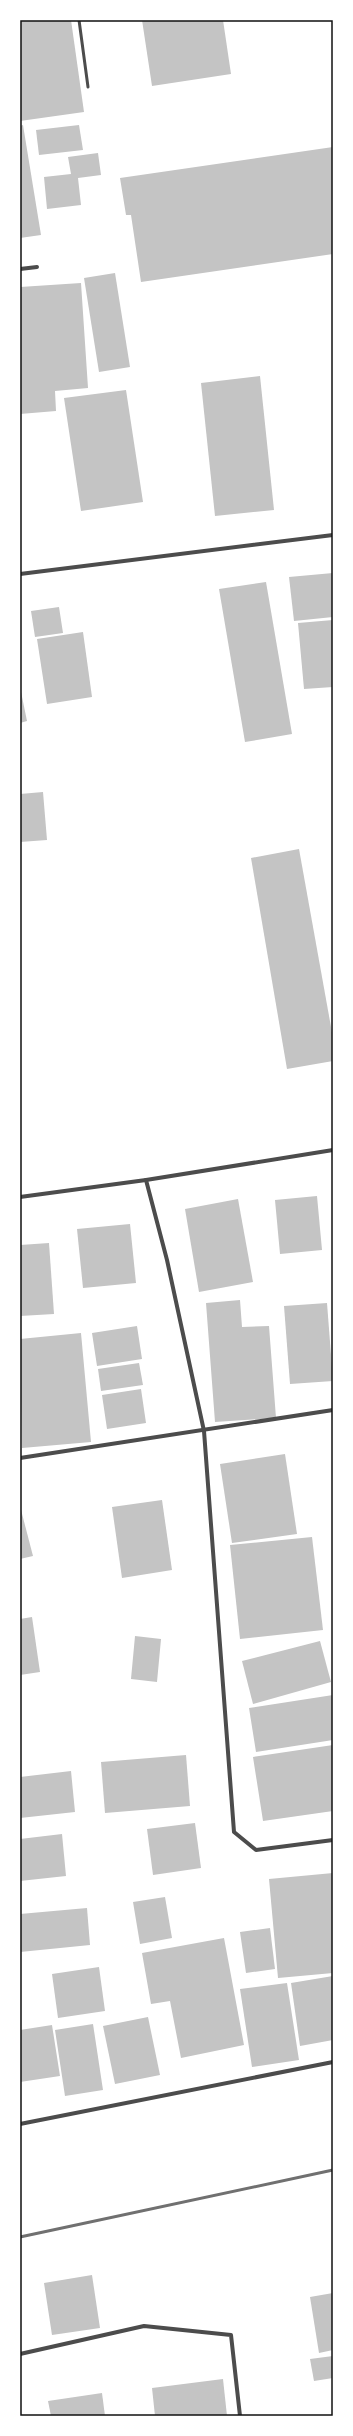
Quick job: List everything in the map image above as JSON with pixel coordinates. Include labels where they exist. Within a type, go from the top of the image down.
[{"type":"street","points":[[20,269],[36,267]]},
{"type":"street","points":[[20,574],[333,535]]},
{"type":"street","points":[[20,1197],[146,1180],[333,1150]]},
{"type":"street","points":[[146,1180],[167,1260],[204,1431],[234,1832],[256,1850],[333,1840]]},
{"type":"street","points":[[20,1458],[204,1431],[333,1410]]},
{"type":"street","points":[[20,2124],[333,2062]]},
{"type":"street","points":[[20,2354],[144,2326],[231,2335],[240,2416]]},
{"type":"lane","points":[[79,20],[88,87]]},
{"type":"building","points":[[20,20],[71,20],[84,112],[20,121]]},
{"type":"building","points":[[142,20],[223,20],[231,74],[152,86]]},
{"type":"building","points":[[23,125],[41,235],[20,238],[20,126]]},
{"type":"building","points":[[79,125],[83,150],[39,155],[36,130]]},
{"type":"building","points":[[333,147],[333,254],[141,282],[131,215],[126,215],[120,178]]},
{"type":"building","points":[[98,153],[101,175],[78,178],[81,205],[47,209],[44,177],[71,174],[68,157]]},
{"type":"building","points":[[115,273],[130,367],[99,372],[84,278]]},
{"type":"building","points":[[81,283],[88,388],[55,391],[56,411],[20,414],[20,287]]},
{"type":"building","points":[[260,376],[274,510],[215,516],[201,383]]},
{"type":"building","points":[[126,390],[143,502],[81,511],[64,398]]},
{"type":"building","points":[[333,573],[333,617],[294,621],[289,577]]},
{"type":"building","points":[[266,582],[292,734],[245,742],[219,589]]},
{"type":"building","points":[[59,607],[63,633],[35,637],[31,611]]},
{"type":"building","points":[[333,620],[333,687],[304,689],[298,623]]},
{"type":"building","points":[[83,632],[92,697],[47,704],[37,639]]},
{"type":"building","points":[[20,687],[27,721],[20,723]]},
{"type":"building","points":[[43,792],[47,840],[20,842],[20,794]]},
{"type":"building","points":[[299,849],[333,1038],[333,1061],[287,1069],[251,858]]},
{"type":"building","points":[[317,1196],[322,1250],[280,1254],[275,1200]]},
{"type":"building","points":[[238,1199],[253,1282],[199,1292],[185,1209]]},
{"type":"building","points":[[130,1224],[136,1283],[83,1288],[77,1229]]},
{"type":"building","points":[[49,1243],[54,1314],[20,1316],[20,1245]]},
{"type":"building","points":[[240,1300],[242,1327],[269,1326],[276,1418],[215,1422],[206,1303]]},
{"type":"building","points":[[327,1303],[333,1381],[290,1384],[284,1306]]},
{"type":"building","points":[[137,1326],[142,1359],[97,1366],[92,1333]]},
{"type":"building","points":[[81,1333],[91,1442],[22,1448],[20,1339]]},
{"type":"building","points":[[139,1363],[143,1385],[101,1391],[98,1369]]},
{"type":"building","points":[[141,1389],[146,1423],[107,1429],[102,1395]]},
{"type":"building","points":[[285,1454],[297,1534],[232,1543],[220,1464]]},
{"type":"building","points":[[162,1500],[172,1570],[122,1578],[112,1507]]},
{"type":"building","points":[[20,1506],[33,1556],[20,1559]]},
{"type":"building","points":[[312,1537],[323,1630],[240,1639],[230,1545]]},
{"type":"building","points":[[32,1617],[40,1672],[20,1675],[20,1619]]},
{"type":"building","points":[[135,1636],[161,1639],[157,1682],[131,1679]]},
{"type":"building","points":[[320,1641],[331,1682],[253,1704],[242,1661]]},
{"type":"building","points":[[333,1695],[333,1740],[256,1752],[249,1708]]},
{"type":"building","points":[[333,1745],[333,1811],[263,1821],[253,1757]]},
{"type":"building","points":[[186,1755],[190,1806],[105,1813],[101,1762]]},
{"type":"building","points":[[71,1771],[75,1812],[20,1818],[20,1777]]},
{"type":"building","points":[[195,1823],[201,1868],[153,1875],[147,1829]]},
{"type":"building","points":[[62,1834],[66,1876],[20,1881],[20,1839]]},
{"type":"building","points":[[333,1873],[333,1973],[278,1978],[269,1879]]},
{"type":"building","points":[[165,1897],[172,1938],[140,1944],[133,1902]]},
{"type":"building","points":[[87,1908],[90,1945],[20,1952],[20,1914]]},
{"type":"building","points":[[270,1928],[275,1969],[246,1973],[240,1932]]},
{"type":"building","points":[[224,1938],[244,2045],[181,2058],[170,2001],[151,2004],[142,1953]]},
{"type":"building","points":[[99,1967],[105,2011],[58,2018],[52,1974]]},
{"type":"building","points":[[333,1976],[333,2040],[300,2046],[291,1983]]},
{"type":"building","points":[[287,1983],[299,2060],[252,2067],[240,1989]]},
{"type":"building","points":[[148,2017],[160,2075],[115,2084],[103,2026]]},
{"type":"building","points":[[93,2024],[103,2090],[65,2096],[55,2030]]},
{"type":"building","points":[[52,2025],[60,2076],[20,2082],[20,2030]]},
{"type":"building","points":[[92,2275],[100,2328],[52,2335],[44,2283]]},
{"type":"building","points":[[333,2293],[333,2350],[319,2353],[310,2297]]},
{"type":"building","points":[[333,2356],[333,2378],[314,2381],[310,2359]]},
{"type":"building","points":[[223,2379],[227,2416],[155,2416],[152,2388]]},
{"type":"building","points":[[102,2393],[105,2416],[51,2416],[48,2401]]},
{"type":"railway","points":[[20,2237],[333,2170]]}]
